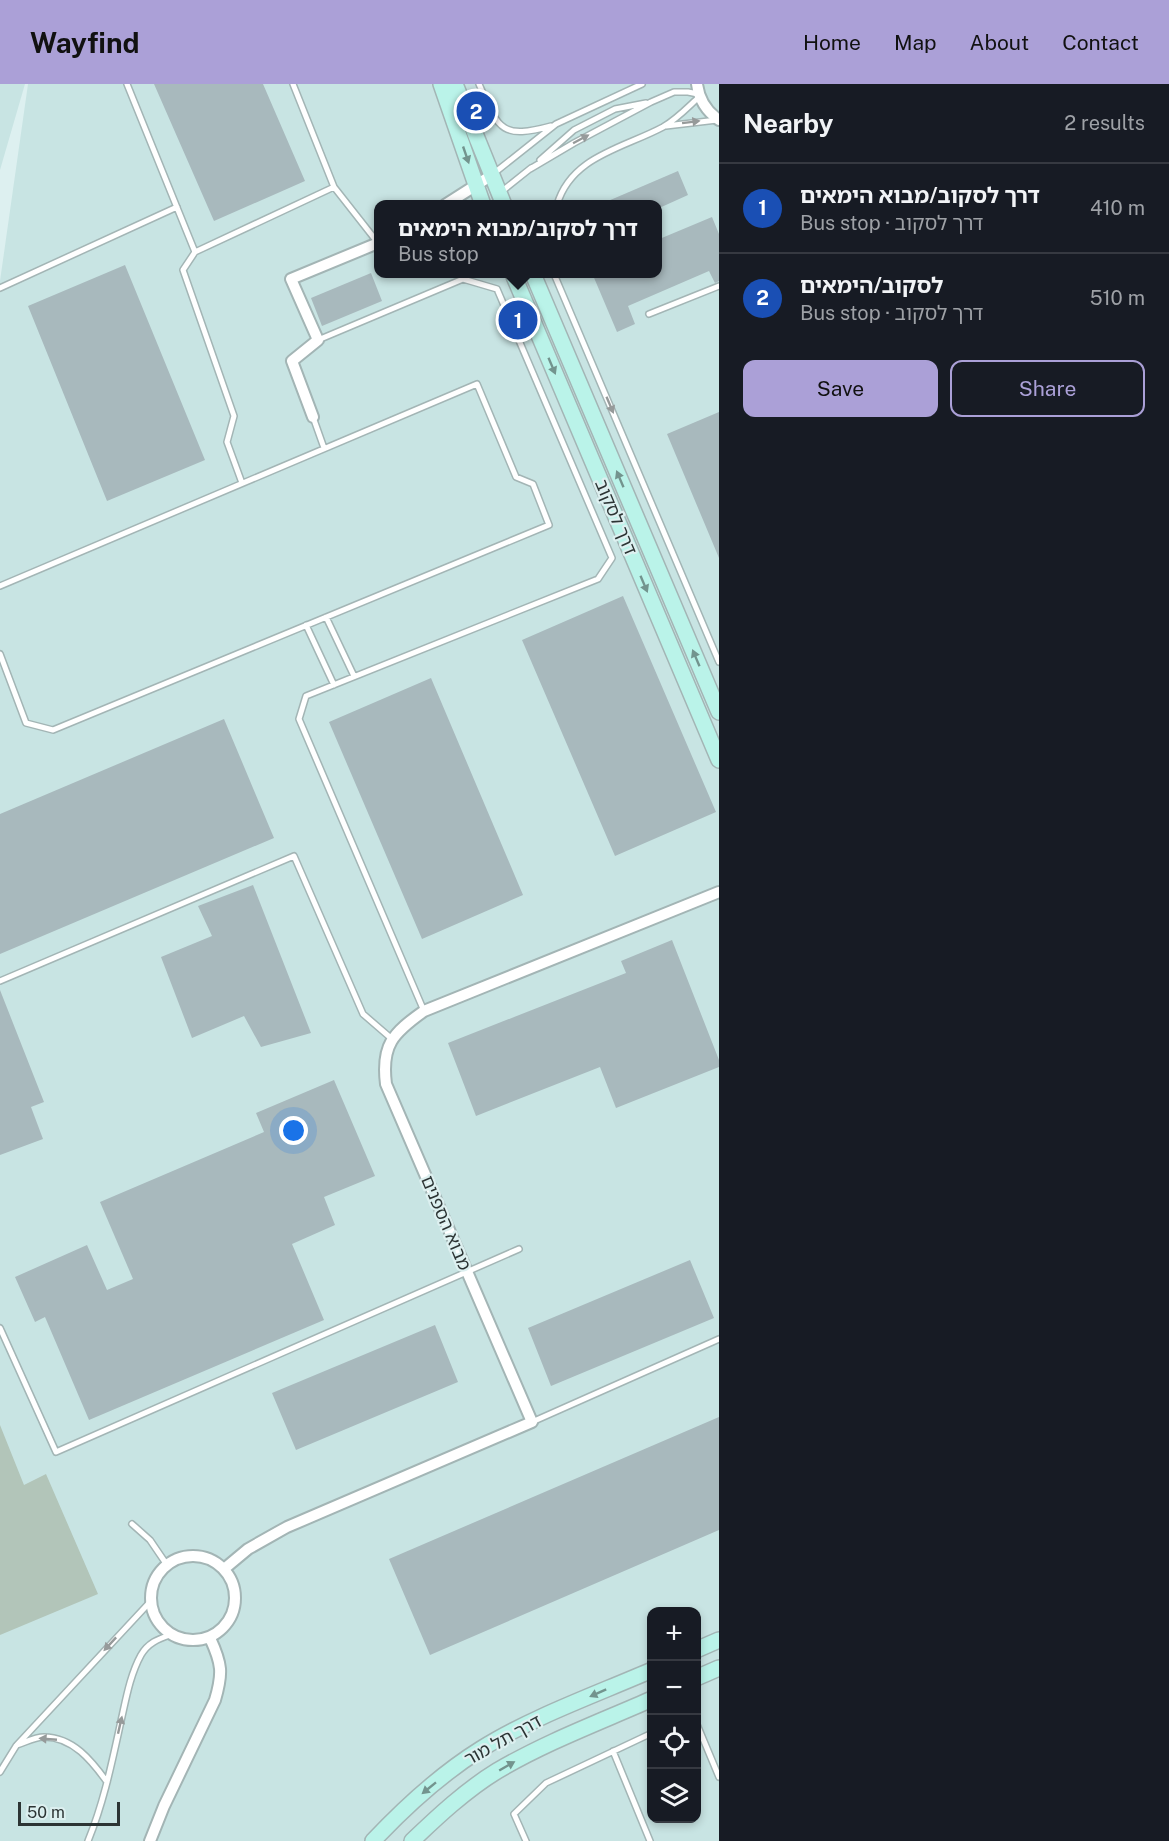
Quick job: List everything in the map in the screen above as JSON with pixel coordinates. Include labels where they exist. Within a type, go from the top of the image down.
[{"type":"street","points":[[441,84],[481,200]]},
{"type":"street","points":[[455,84],[502,199]]},
{"type":"street","points":[[698,92],[709,113],[718,120]]},
{"type":"street","points":[[452,200],[492,175]]},
{"type":"street","points":[[313,417],[292,361],[318,339],[291,279],[374,245]]},
{"type":"street","name":"דרך לסקוב","points":[[515,278],[719,760]]},
{"type":"street","name":"דרך לסקוב","points":[[535,278],[719,712]]},
{"type":"street","points":[[392,1039],[401,1028],[424,1011],[719,892]]},
{"type":"street","name":"מבוא הספנים","points":[[392,1039],[385,1053],[386,1084],[532,1422]]},
{"type":"street","points":[[224,1569],[248,1549],[278,1532],[532,1422]]},
{"type":"street","points":[[190,1556],[214,1561],[224,1569],[234,1587],[235,1607],[225,1625],[210,1638],[189,1641],[170,1635],[160,1626],[153,1615],[150,1602],[154,1581],[167,1565],[178,1558],[190,1556]]},
{"type":"street","points":[[150,1841],[218,1688],[221,1674],[220,1660],[210,1638]]},
{"type":"street","points":[[701,1648],[719,1640]]},
{"type":"street","points":[[701,1676],[719,1668]]},
{"type":"street","name":"דרך תל מור","points":[[373,1841],[417,1798],[457,1765],[481,1749],[508,1733],[647,1672]]},
{"type":"street","name":"דרך תל מור","points":[[412,1841],[474,1787],[512,1763],[647,1701]]},
{"type":"lane","points":[[127,84],[195,252]]},
{"type":"lane","points":[[293,84],[334,187],[374,238]]},
{"type":"lane","points":[[479,84],[494,119],[507,129],[516,132],[556,124],[642,84]]},
{"type":"lane","points":[[530,169],[653,101],[674,92],[698,92]]},
{"type":"lane","points":[[665,126],[698,92]]},
{"type":"lane","points":[[502,199],[530,169],[574,130],[615,109],[653,101]]},
{"type":"lane","points":[[559,200],[568,181],[584,164],[665,126],[718,120]]},
{"type":"lane","points":[[492,175],[556,124]]},
{"type":"lane","points":[[242,483],[227,442],[234,416],[183,270],[195,252],[334,187]]},
{"type":"lane","points":[[0,288],[177,207]]},
{"type":"lane","points":[[556,278],[719,662]]},
{"type":"lane","points":[[318,339],[463,279],[497,290],[612,558],[598,579],[306,696],[299,719],[424,1011]]},
{"type":"lane","points":[[649,314],[719,286]]},
{"type":"lane","points":[[0,586],[477,384],[516,477],[533,484],[549,525],[53,730],[26,723],[0,654]]},
{"type":"lane","points":[[313,417],[324,448]]},
{"type":"lane","points":[[326,617],[354,676]]},
{"type":"lane","points":[[306,625],[334,684]]},
{"type":"lane","points":[[0,981],[294,856],[363,1014],[392,1039]]},
{"type":"lane","points":[[0,1328],[56,1452],[519,1249]]},
{"type":"lane","points":[[532,1422],[719,1339]]},
{"type":"lane","points":[[132,1524],[150,1540],[167,1565]]},
{"type":"lane","points":[[0,1772],[16,1746],[150,1602]]},
{"type":"lane","points":[[88,1841],[100,1811],[131,1678],[147,1646],[157,1639],[170,1635]]},
{"type":"lane","points":[[701,1734],[719,1777]]},
{"type":"lane","points":[[526,1841],[514,1814],[546,1783],[647,1735]]},
{"type":"lane","points":[[16,1746],[46,1737],[70,1744],[86,1755],[107,1782]]},
{"type":"lane","points":[[613,1751],[650,1841]]},
{"type":"shaded area","points":[[0,84],[25,84],[0,170]]},
{"type":"shaded area","points":[[28,84],[719,84],[719,1841],[0,1841],[0,281]]},
{"type":"green space","points":[[0,1425],[24,1485],[46,1474],[98,1594],[0,1635]]},
{"type":"building","points":[[154,84],[263,84],[305,181],[214,221]]},
{"type":"building","points":[[678,171],[688,195],[662,207],[662,200],[610,200]]},
{"type":"building","points":[[712,217],[719,234],[719,281],[715,283],[709,271],[628,306],[635,324],[617,332],[594,278],[662,278],[662,238]]},
{"type":"building","points":[[125,265],[205,460],[107,501],[28,306]]},
{"type":"building","points":[[371,273],[382,301],[322,326],[311,298]]},
{"type":"building","points":[[719,412],[719,558],[667,434]]},
{"type":"building","points":[[623,596],[716,812],[615,856],[522,640]]},
{"type":"building","points":[[431,678],[523,895],[422,939],[329,722]]},
{"type":"building","points":[[224,719],[274,838],[0,954],[0,814]]},
{"type":"building","points":[[253,885],[311,1033],[261,1047],[244,1016],[192,1038],[161,957],[212,936],[198,906]]},
{"type":"building","points":[[672,940],[719,1060],[719,1067],[616,1108],[600,1067],[476,1116],[448,1043],[626,973],[621,961]]},
{"type":"building","points":[[0,990],[44,1102],[31,1107],[43,1139],[0,1155]]},
{"type":"building","points":[[334,1080],[375,1176],[324,1197],[335,1225],[292,1244],[324,1320],[89,1420],[45,1317],[35,1322],[15,1277],[87,1245],[107,1290],[133,1279],[100,1202],[264,1132],[256,1113]]},
{"type":"building","points":[[690,1260],[714,1318],[551,1386],[528,1328]]},
{"type":"building","points":[[435,1325],[458,1382],[296,1450],[272,1393]]},
{"type":"building","points":[[719,1417],[719,1530],[430,1655],[389,1559]]},
{"type":"place","name":"לסקוב/הימאים","points":[[476,111]]},
{"type":"place","name":"דרך לסקוב/מבוא הימאים","points":[[518,320]]}]
